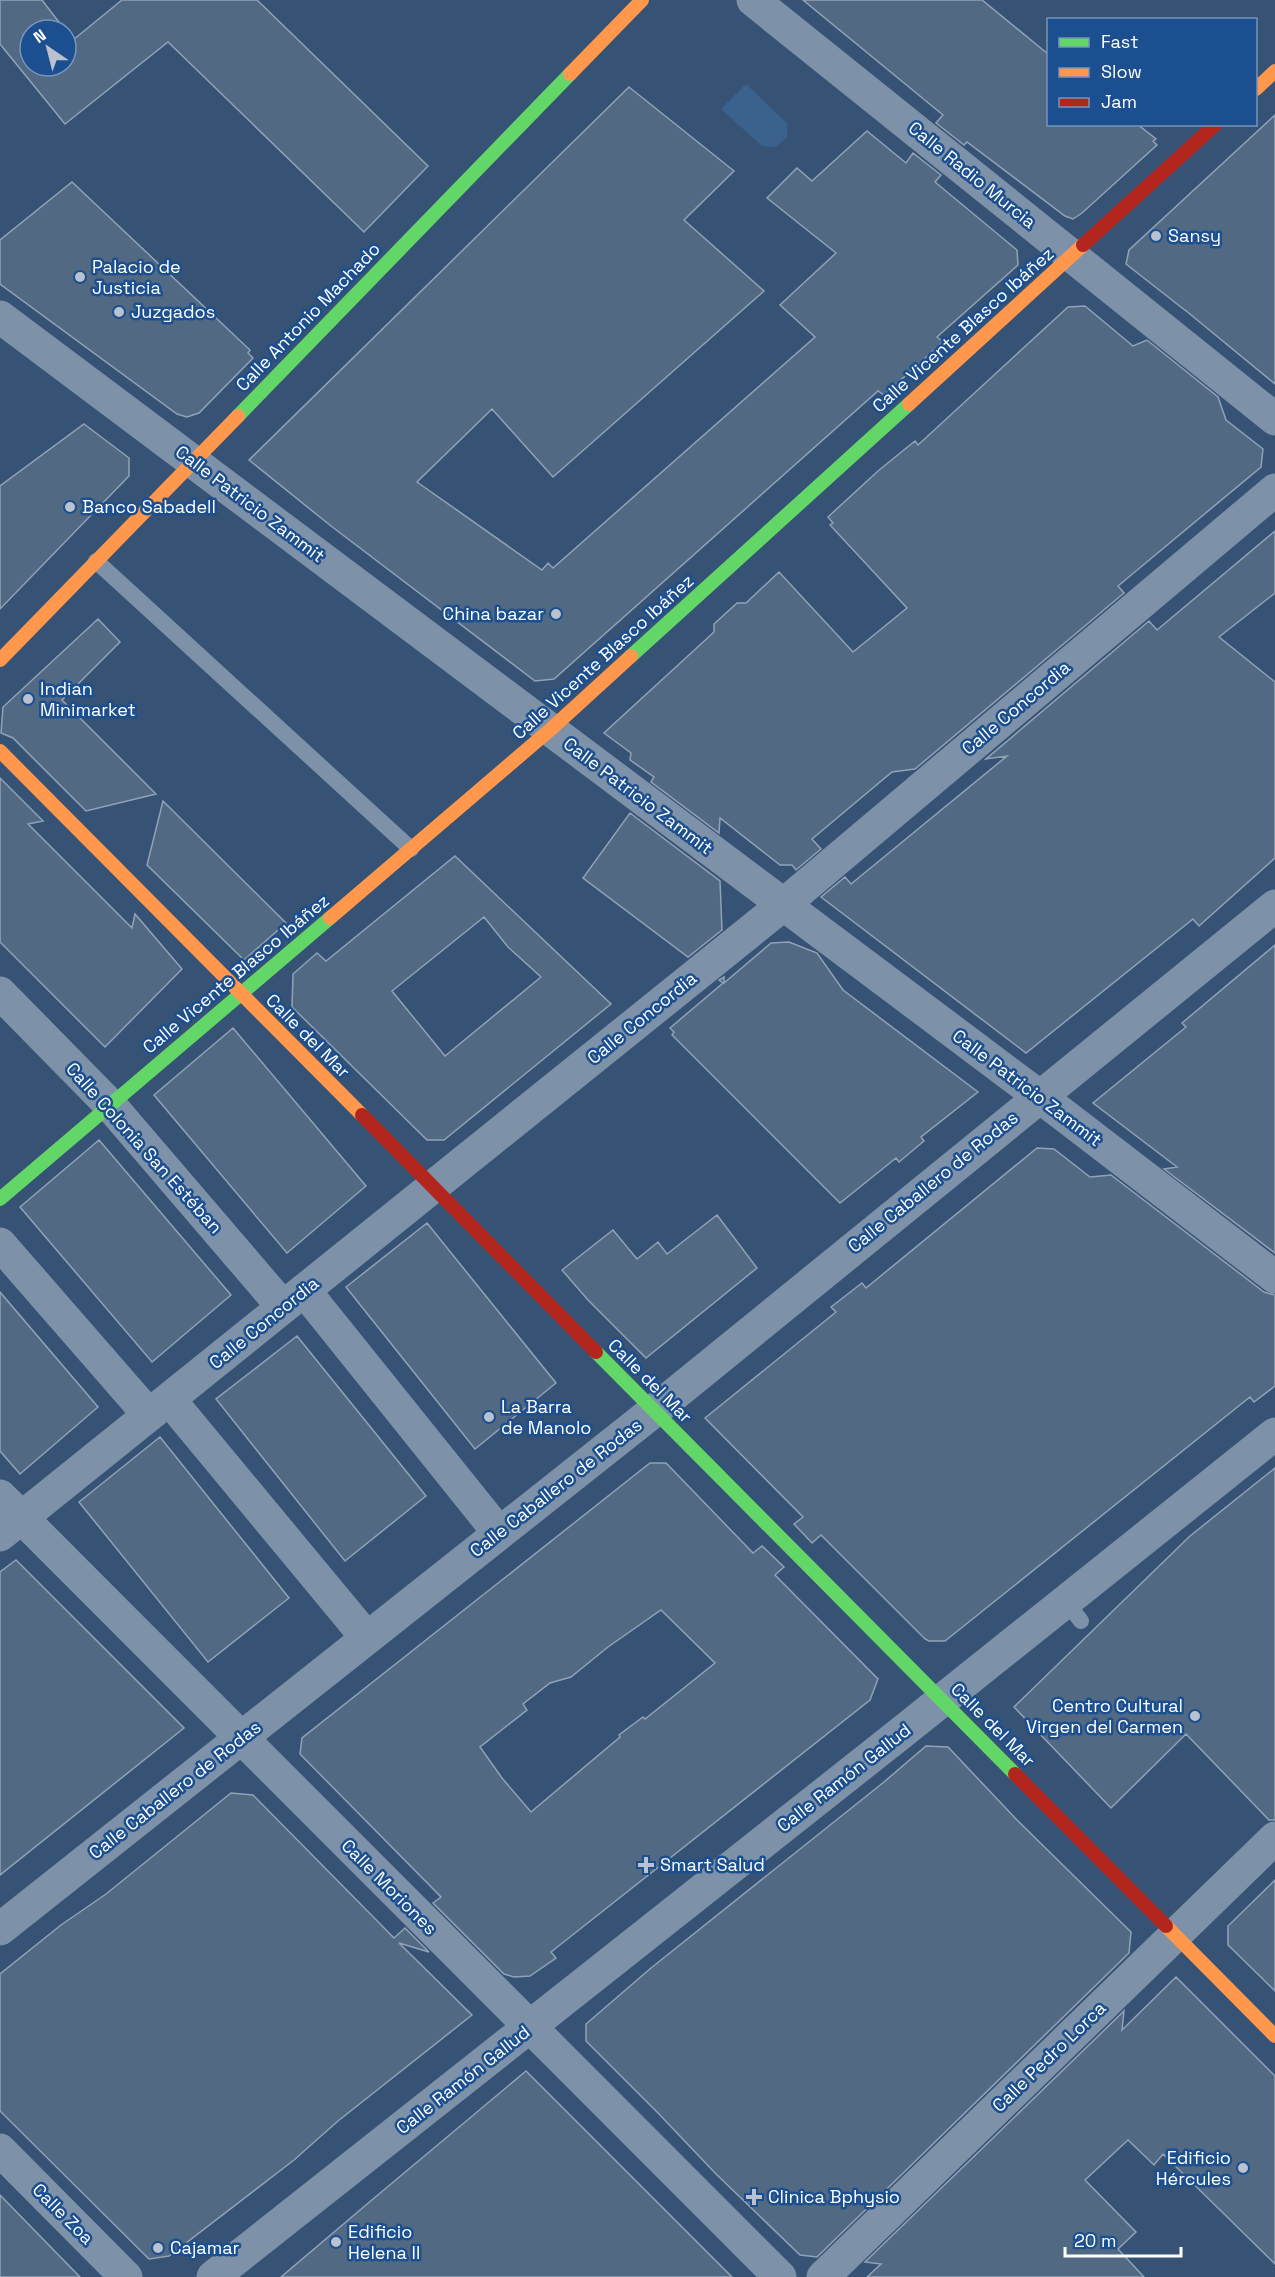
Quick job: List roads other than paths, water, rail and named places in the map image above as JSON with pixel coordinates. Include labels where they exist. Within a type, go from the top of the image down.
[{"type":"street","name":"Calle Antonio Machado","points":[[0,660],[642,0]]},
{"type":"street","name":"Calle Radio Murcia","points":[[753,0],[1275,419]]},
{"type":"street","points":[[1257,88],[1275,71]]},
{"type":"street","name":"Calle Vicente Blasco Ibáñez","points":[[0,1199],[551,729],[1214,126]]},
{"type":"street","name":"Calle Patricio Zammit","points":[[0,316],[1039,1096],[1275,1277]]},
{"type":"street","name":"Calle Concordia","points":[[7,1516],[159,1407],[783,905],[1275,490]]},
{"type":"street","name":"Calle del Mar","points":[[0,751],[1275,2036]]},
{"type":"street","name":"Calle Caballero de Rodas","points":[[0,1929],[655,1410],[1275,906]]},
{"type":"street","name":"Calle Colonia San Estéban","points":[[0,993],[294,1298],[500,1533]]},
{"type":"street","points":[[0,1244],[159,1407],[367,1638]]},
{"type":"street","name":"Calle Ramón Gallud","points":[[213,2277],[1275,1434]]},
{"type":"street","name":"Calle Moriones","points":[[7,1516],[242,1737],[780,2277]]},
{"type":"street","name":"Calle Pedro Lorca","points":[[823,2277],[1275,1838]]},
{"type":"street","name":"Calle Zoa","points":[[0,2150],[126,2277]]},
{"type":"lane","points":[[96,561],[411,849]]},
{"type":"lane","points":[[942,1700],[979,1689],[1077,1616],[1161,1540],[1168,1519]]},
{"type":"water","points":[[746,84],[787,123],[787,137],[776,147],[762,146],[721,109]]},
{"type":"place","name":"Sansy","points":[[1156,236]]},
{"type":"place","name":"Palacio de Justicia","points":[[80,277]]},
{"type":"place","name":"Juzgados","points":[[119,312]]},
{"type":"place","name":"Banco Sabadell","points":[[70,507]]},
{"type":"place","name":"China bazar","points":[[556,614]]},
{"type":"place","name":"Indian Minimarket","points":[[28,699]]},
{"type":"place","name":"La Barra de Manolo","points":[[489,1417]]},
{"type":"place","name":"Centro Cultural Virgen del Carmen","points":[[1195,1716]]},
{"type":"place","name":"Smart Salud","points":[[646,1865]]},
{"type":"place","name":"Edificio Hércules","points":[[1243,2168]]},
{"type":"place","name":"Clinica Bphysio","points":[[754,2197]]},
{"type":"place","name":"Edificio Helena II","points":[[336,2242]]},
{"type":"place","name":"Cajamar","points":[[158,2248]]}]
